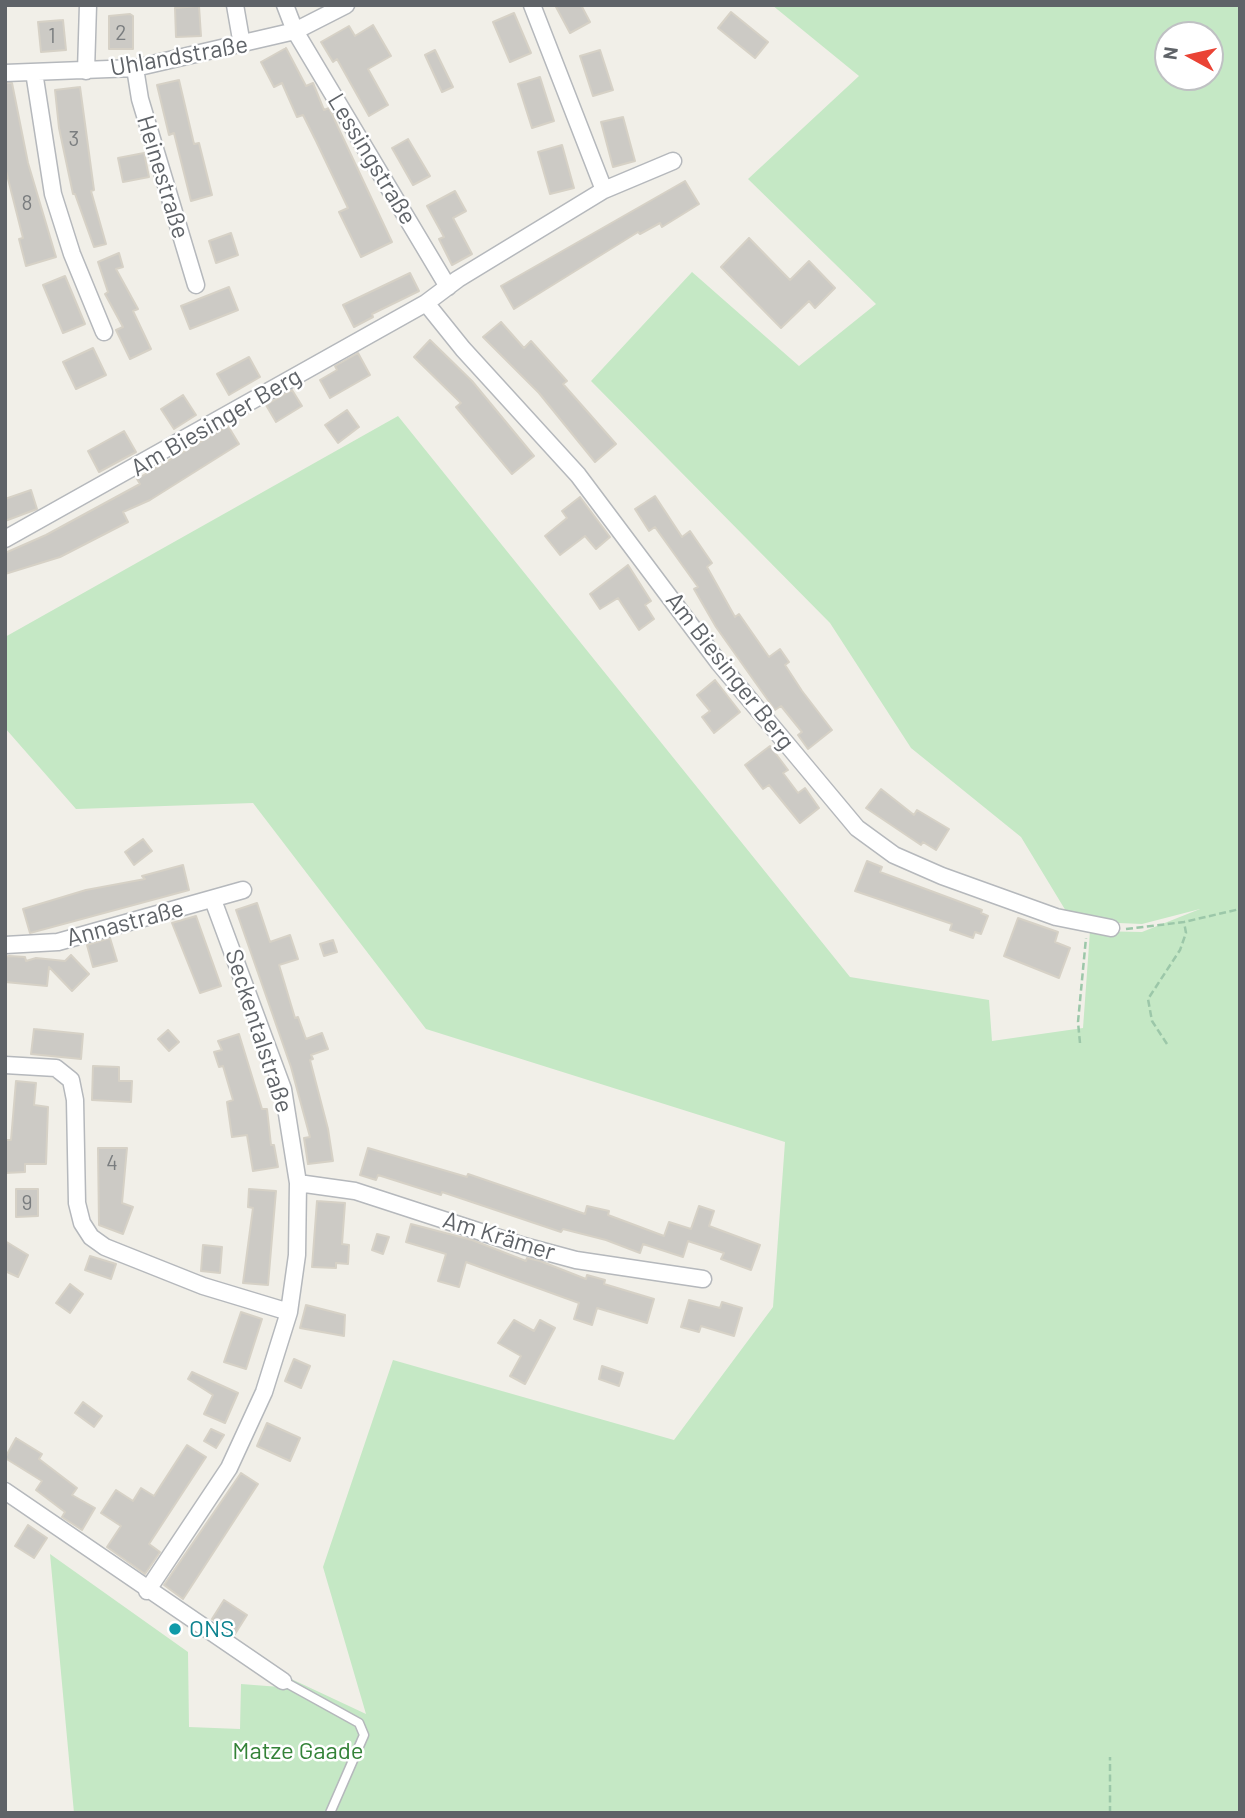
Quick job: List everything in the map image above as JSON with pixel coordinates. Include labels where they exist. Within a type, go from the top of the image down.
[{"type":"street","points":[[86,71],[88,5]]},
{"type":"street","points":[[235,5],[242,45]]},
{"type":"street","name":"Lessingstraße","points":[[285,5],[295,31],[448,287]]},
{"type":"street","name":"Uhlandstraße","points":[[5,73],[135,68],[295,31],[346,5]]},
{"type":"street","points":[[532,5],[604,190]]},
{"type":"street","name":"Heinestraße","points":[[135,68],[140,99],[196,285]]},
{"type":"street","points":[[34,72],[53,194],[72,254],[104,332]]},
{"type":"street","name":"Am Biesinger Berg","points":[[5,540],[426,303],[604,190],[673,161]]},
{"type":"street","name":"Am Biesinger Berg","points":[[426,303],[463,349],[578,475],[719,663],[857,828],[894,855],[942,876],[1056,917],[1111,928]]},
{"type":"street","name":"Annastraße","points":[[5,945],[58,942],[243,890]]},
{"type":"street","name":"Seckentalstraße","points":[[147,1591],[229,1468],[264,1392],[289,1312],[297,1255],[298,1183],[282,1089],[214,900]]},
{"type":"street","points":[[5,1065],[55,1068],[71,1080],[75,1100],[77,1203],[82,1223],[91,1237],[105,1247],[203,1286],[289,1312]]},
{"type":"street","name":"Am Krämer","points":[[298,1183],[355,1191],[524,1246],[576,1260],[703,1279]]},
{"type":"street","points":[[5,1491],[147,1591],[197,1620],[283,1681]]},
{"type":"lane","points":[[283,1681],[359,1723],[364,1735],[330,1813]]},
{"type":"path","points":[[1111,928],[1137,929],[1240,909]]},
{"type":"path","points":[[1167,1044],[1152,1021],[1149,999],[1180,950],[1186,933],[1184,922]]},
{"type":"path","points":[[1080,1043],[1078,1022],[1088,924]]},
{"type":"path","points":[[1110,1757],[1110,1813]]},
{"type":"green space","name":"Matze Gaade","points":[[772,5],[1240,5],[1240,1813],[74,1813],[50,1554],[188,1652],[189,1727],[240,1729],[241,1684],[280,1687],[287,1677],[366,1714],[323,1567],[393,1360],[674,1440],[773,1307],[785,1142],[426,1029],[253,803],[76,809],[5,728],[5,637],[398,416],[850,977],[989,1000],[992,1041],[1083,1028],[1090,931],[1142,932],[1200,909],[1142,924],[1072,921],[1021,837],[911,748],[830,623],[591,381],[692,272],[799,366],[876,304],[748,179],[859,76]]},
{"type":"building","points":[[555,5],[581,5],[590,22],[570,33]]},
{"type":"building","points":[[199,6],[201,36],[176,37],[175,8]]},
{"type":"building","points":[[731,12],[768,42],[755,58],[718,28]]},
{"type":"building","points":[[514,13],[531,53],[510,62],[493,22]]},
{"type":"building","points":[[109,16],[133,16],[133,49],[109,49]]},
{"type":"building","points":[[63,20],[66,50],[41,52],[38,22]]},
{"type":"building","points":[[373,25],[391,56],[368,69],[388,105],[369,116],[337,59],[333,62],[321,42],[349,26],[355,36]]},
{"type":"building","points":[[286,48],[306,86],[313,83],[324,110],[329,108],[392,242],[361,257],[339,212],[348,208],[303,115],[297,117],[282,83],[274,87],[261,62]]},
{"type":"building","points":[[435,50],[453,87],[442,92],[425,55]]},
{"type":"building","points":[[600,50],[613,90],[593,96],[580,56]]},
{"type":"building","points":[[540,77],[554,121],[532,128],[518,84]]},
{"type":"building","points":[[179,80],[194,144],[199,143],[212,195],[191,201],[174,133],[169,135],[157,85]]},
{"type":"building","points":[[5,83],[12,83],[28,163],[56,257],[26,266],[19,239],[23,238],[5,167]]},
{"type":"building","points":[[80,87],[94,190],[91,191],[106,244],[94,247],[73,194],[59,128],[55,90]]},
{"type":"building","points":[[623,117],[635,161],[613,167],[601,122]]},
{"type":"building","points":[[408,139],[430,176],[413,185],[392,148]]},
{"type":"building","points":[[562,145],[574,188],[550,194],[538,152]]},
{"type":"building","points":[[144,153],[149,177],[123,182],[118,158]]},
{"type":"building","points":[[685,181],[699,204],[662,227],[660,223],[640,234],[638,232],[514,309],[501,286]]},
{"type":"building","points":[[455,191],[466,211],[453,218],[472,254],[452,265],[439,239],[444,237],[427,206]]},
{"type":"building","points":[[231,233],[238,255],[216,263],[209,241]]},
{"type":"building","points":[[749,238],[790,280],[809,261],[835,288],[815,308],[809,301],[781,328],[721,267]]},
{"type":"building","points":[[119,253],[123,267],[116,269],[138,309],[133,311],[151,349],[130,359],[116,330],[123,327],[105,294],[108,292],[98,262]]},
{"type":"building","points":[[410,273],[419,291],[372,314],[373,317],[354,327],[343,305]]},
{"type":"building","points":[[65,276],[85,324],[63,333],[43,285]]},
{"type":"building","points":[[229,287],[238,310],[190,329],[181,306]]},
{"type":"building","points":[[501,322],[524,348],[531,341],[567,381],[563,384],[616,444],[595,462],[539,393],[483,337]]},
{"type":"building","points":[[430,340],[472,381],[534,456],[512,474],[456,407],[461,403],[414,357]]},
{"type":"building","points":[[93,348],[106,375],[76,389],[63,362]]},
{"type":"building","points":[[358,353],[370,375],[330,398],[320,380],[337,370],[335,366]]},
{"type":"building","points":[[249,357],[260,377],[229,395],[217,374]]},
{"type":"building","points":[[292,390],[302,406],[276,422],[266,405]]},
{"type":"building","points":[[183,395],[196,415],[174,429],[161,409]]},
{"type":"building","points":[[347,410],[359,427],[338,443],[325,425]]},
{"type":"building","points":[[228,426],[239,444],[150,500],[123,512],[128,522],[60,557],[5,574],[5,553],[46,535],[140,484],[137,479]]},
{"type":"building","points":[[124,431],[136,452],[99,472],[88,451]]},
{"type":"building","points":[[31,490],[37,509],[5,521],[5,499]]},
{"type":"building","points":[[655,496],[682,537],[690,531],[712,563],[707,567],[735,617],[739,614],[769,657],[780,649],[789,662],[785,665],[832,730],[808,749],[798,735],[802,732],[781,706],[775,710],[716,627],[694,589],[698,587],[655,527],[649,531],[635,509]]},
{"type":"building","points":[[580,497],[610,537],[596,549],[585,536],[560,555],[545,536],[567,518],[562,511]]},
{"type":"building","points":[[628,565],[651,601],[645,605],[654,619],[639,630],[618,598],[600,609],[590,594]]},
{"type":"building","points":[[715,680],[740,712],[714,733],[702,717],[710,711],[697,695]]},
{"type":"building","points":[[770,746],[788,770],[783,773],[798,793],[805,788],[819,808],[800,823],[769,785],[763,789],[745,765]]},
{"type":"building","points":[[881,789],[914,815],[917,810],[949,829],[936,850],[923,842],[921,845],[866,808]]},
{"type":"building","points":[[143,839],[152,851],[134,865],[125,852]]},
{"type":"building","points":[[867,861],[882,867],[880,872],[982,910],[981,913],[988,916],[981,934],[975,932],[973,938],[950,930],[952,924],[855,891]]},
{"type":"building","points":[[183,865],[189,890],[30,933],[23,909],[86,890],[145,879],[142,876]]},
{"type":"building","points":[[257,903],[270,942],[290,935],[298,959],[279,965],[295,1018],[298,1017],[306,1039],[322,1033],[328,1049],[311,1055],[313,1059],[310,1060],[328,1129],[333,1161],[308,1164],[304,1138],[310,1137],[291,1067],[236,910]]},
{"type":"building","points":[[196,916],[221,986],[200,993],[172,923]]},
{"type":"building","points":[[1018,918],[1058,932],[1055,942],[1070,948],[1059,978],[1004,956]]},
{"type":"building","points":[[110,938],[117,961],[93,967],[87,945]]},
{"type":"building","points":[[333,940],[337,952],[324,956],[320,944]]},
{"type":"building","points":[[71,955],[89,974],[72,991],[49,967],[47,986],[5,982],[5,957],[25,957],[26,961],[36,958],[65,961]]},
{"type":"building","points":[[34,1029],[83,1034],[81,1059],[31,1054]]},
{"type":"building","points":[[168,1030],[179,1042],[169,1051],[158,1039]]},
{"type":"building","points":[[239,1034],[262,1109],[267,1109],[271,1145],[274,1145],[278,1167],[253,1171],[247,1135],[232,1137],[227,1102],[233,1100],[223,1066],[219,1067],[214,1052],[222,1050],[218,1041]]},
{"type":"building","points":[[93,1066],[119,1067],[119,1081],[132,1081],[131,1102],[92,1100]]},
{"type":"building","points":[[16,1081],[36,1083],[34,1105],[48,1107],[46,1164],[25,1164],[25,1172],[5,1173],[5,1140],[11,1140]]},
{"type":"building","points":[[98,1148],[127,1148],[122,1203],[133,1207],[123,1234],[99,1225]]},
{"type":"building","points":[[368,1148],[467,1177],[468,1174],[585,1214],[587,1206],[609,1211],[608,1215],[664,1236],[669,1222],[691,1229],[699,1206],[714,1211],[709,1226],[760,1245],[751,1270],[721,1259],[724,1253],[688,1241],[683,1257],[643,1244],[640,1253],[606,1240],[563,1229],[561,1232],[442,1192],[441,1195],[378,1175],[376,1180],[360,1175]]},
{"type":"building","points":[[16,1189],[38,1189],[38,1216],[16,1217]]},
{"type":"building","points":[[249,1189],[276,1191],[268,1285],[243,1283],[253,1208],[248,1207]]},
{"type":"building","points":[[317,1201],[345,1203],[342,1244],[349,1245],[348,1264],[336,1263],[336,1268],[312,1267]]},
{"type":"building","points":[[411,1224],[472,1240],[526,1261],[527,1258],[540,1261],[586,1279],[587,1275],[605,1280],[604,1284],[654,1299],[647,1323],[597,1308],[592,1325],[574,1319],[579,1303],[466,1262],[459,1287],[438,1281],[446,1254],[406,1242]]},
{"type":"building","points":[[377,1234],[389,1237],[383,1254],[372,1250]]},
{"type":"building","points":[[5,1241],[28,1255],[18,1277],[5,1271]]},
{"type":"building","points":[[203,1245],[222,1247],[220,1273],[201,1271]]},
{"type":"building","points":[[90,1256],[116,1264],[111,1279],[85,1270]]},
{"type":"building","points":[[70,1284],[83,1294],[70,1313],[56,1303]]},
{"type":"building","points":[[689,1300],[720,1308],[722,1302],[742,1308],[734,1336],[701,1326],[699,1332],[681,1327]]},
{"type":"building","points":[[306,1305],[345,1315],[344,1336],[300,1328]]},
{"type":"building","points":[[241,1312],[262,1319],[246,1369],[224,1362]]},
{"type":"building","points":[[514,1320],[534,1331],[540,1320],[555,1328],[525,1384],[510,1376],[521,1356],[498,1343]]},
{"type":"building","points":[[294,1359],[310,1366],[301,1388],[285,1381]]},
{"type":"building","points":[[602,1366],[623,1373],[619,1386],[599,1379]]},
{"type":"building","points":[[192,1372],[238,1393],[225,1423],[204,1414],[213,1395],[188,1379]]},
{"type":"building","points":[[83,1402],[102,1416],[94,1427],[75,1413]]},
{"type":"building","points":[[267,1423],[300,1438],[290,1461],[257,1446]]},
{"type":"building","points":[[211,1429],[224,1435],[216,1448],[204,1441]]},
{"type":"building","points":[[16,1438],[42,1454],[39,1459],[77,1488],[72,1495],[95,1508],[82,1530],[62,1517],[65,1512],[36,1490],[42,1481],[5,1458]]},
{"type":"building","points":[[187,1445],[206,1457],[149,1544],[160,1552],[145,1574],[107,1547],[121,1526],[101,1513],[116,1490],[133,1501],[141,1488],[154,1496]]},
{"type":"building","points":[[241,1473],[258,1484],[183,1599],[164,1585]]},
{"type":"building","points":[[28,1525],[47,1538],[34,1558],[15,1546]]},
{"type":"building","points":[[224,1600],[247,1615],[235,1634],[212,1619]]},
{"type":"place","name":"ONS","points":[[175,1629]]}]
